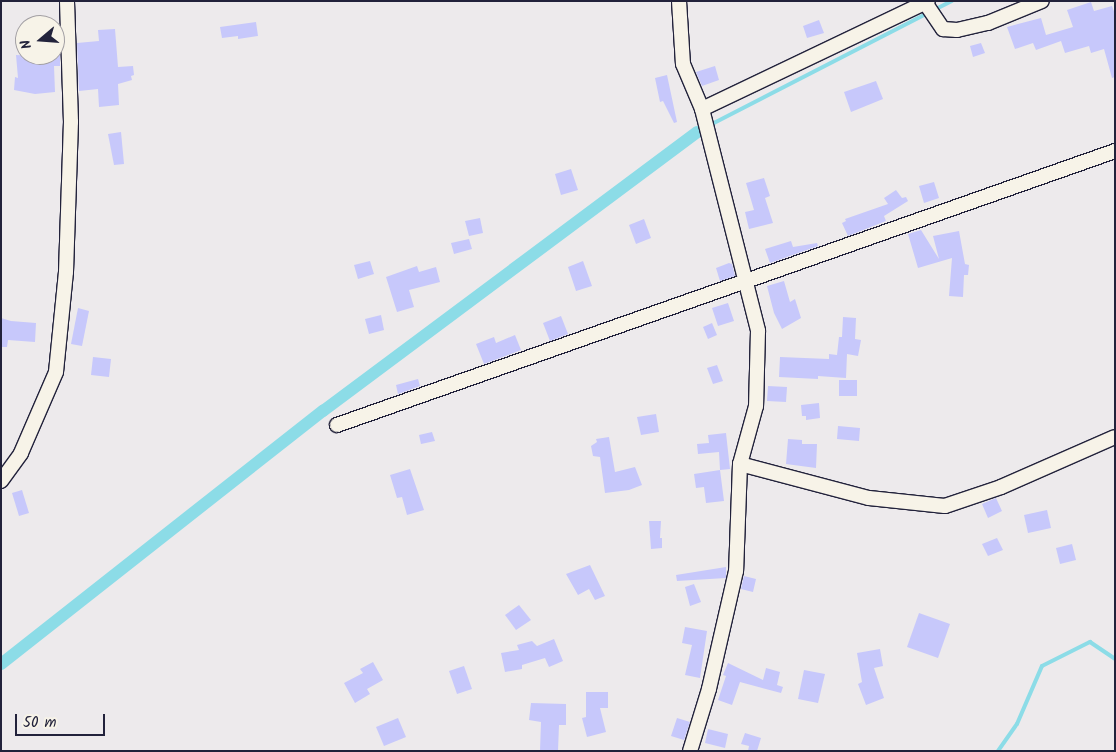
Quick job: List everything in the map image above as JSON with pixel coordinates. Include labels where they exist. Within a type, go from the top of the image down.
[{"type":"street","points":[[1,481],[21,453],[56,372],[66,272],[71,122],[67,1]]},
{"type":"street","points":[[679,1],[684,64],[705,121],[747,281],[758,331],[756,406],[740,464],[736,570],[709,689],[690,751]]},
{"type":"street","points":[[705,121],[928,6],[943,29],[957,30],[988,23],[1042,1]]},
{"type":"street","points":[[337,425],[1115,151]]},
{"type":"street","points":[[740,464],[869,498],[945,506],[1002,487],[1115,437]]},
{"type":"building","points":[[1091,2],[1094,11],[1112,6],[1115,14],[1115,77],[1112,78],[1104,49],[1091,53],[1089,46],[1065,53],[1061,41],[1036,50],[1033,43],[1015,49],[1007,27],[1041,18],[1046,35],[1073,27],[1067,10]]},
{"type":"building","points":[[819,20],[824,33],[807,38],[803,26]]},
{"type":"building","points":[[256,22],[258,36],[238,39],[238,36],[222,38],[220,27]]},
{"type":"building","points":[[115,29],[118,67],[133,66],[134,75],[131,76],[132,80],[118,84],[119,105],[99,107],[98,89],[79,91],[77,43],[99,41],[98,30]]},
{"type":"building","points":[[981,43],[985,53],[973,57],[970,46]]},
{"type":"building","points":[[17,65],[60,65],[54,66],[55,92],[35,94],[14,90],[15,77],[18,78]]},
{"type":"building","points":[[715,66],[719,80],[702,86],[696,72]]},
{"type":"building","points":[[667,75],[677,122],[674,123],[663,101],[660,102],[655,78]]},
{"type":"building","points":[[876,81],[883,99],[851,112],[844,92]]},
{"type":"building","points":[[121,132],[124,164],[114,165],[108,134]]},
{"type":"building","points":[[571,169],[578,190],[561,195],[555,174]]},
{"type":"building","points":[[764,178],[770,196],[765,198],[773,223],[749,229],[745,212],[754,210],[746,183]]},
{"type":"building","points":[[934,182],[939,198],[924,203],[919,186]]},
{"type":"building","points":[[896,190],[902,198],[906,197],[908,201],[884,216],[886,221],[848,236],[842,223],[846,221],[845,219],[888,204],[884,198]]},
{"type":"building","points":[[480,218],[483,233],[469,236],[465,221]]},
{"type":"building","points":[[644,219],[651,238],[636,244],[629,225]]},
{"type":"building","points":[[921,230],[939,259],[933,236],[959,231],[965,264],[969,265],[968,275],[964,275],[963,297],[949,296],[952,258],[918,268],[908,234]]},
{"type":"building","points":[[469,239],[472,249],[454,254],[451,243]]},
{"type":"building","points":[[791,241],[793,247],[817,243],[818,246],[770,263],[765,249]]},
{"type":"building","points":[[370,261],[374,274],[358,279],[354,265]]},
{"type":"building","points":[[583,261],[592,286],[576,291],[568,267]]},
{"type":"building","points":[[729,263],[732,264],[735,276],[720,281],[716,268]]},
{"type":"building","points":[[417,266],[419,272],[436,267],[440,282],[409,290],[414,307],[397,312],[386,277]]},
{"type":"building","points":[[784,281],[790,302],[795,299],[801,318],[782,329],[774,313],[767,286]]},
{"type":"building","points":[[728,303],[734,321],[718,326],[712,308]]},
{"type":"building","points":[[78,308],[89,311],[82,346],[71,344]]},
{"type":"building","points":[[381,315],[384,330],[369,334],[365,319]]},
{"type":"building","points":[[561,316],[568,334],[550,341],[543,323]]},
{"type":"building","points":[[843,317],[856,318],[855,339],[861,340],[858,356],[847,354],[846,378],[818,376],[818,379],[779,377],[780,357],[829,359],[829,354],[837,355],[839,337],[842,337]]},
{"type":"building","points":[[1,318],[11,321],[36,323],[35,342],[8,340],[7,347],[1,347]]},
{"type":"building","points":[[712,323],[717,335],[708,339],[703,327]]},
{"type":"building","points":[[515,335],[521,350],[484,364],[476,344],[494,337],[496,343]]},
{"type":"building","points":[[93,357],[111,359],[109,377],[91,375]]},
{"type":"building","points":[[717,365],[723,381],[713,384],[707,368]]},
{"type":"building","points":[[418,379],[420,386],[398,394],[396,385]]},
{"type":"building","points":[[839,380],[857,380],[857,396],[839,396]]},
{"type":"building","points":[[768,386],[787,387],[786,402],[767,401]]},
{"type":"building","points":[[819,403],[820,418],[806,420],[806,416],[802,416],[801,405]]},
{"type":"building","points":[[656,414],[659,432],[641,435],[637,417]]},
{"type":"building","points":[[838,426],[860,428],[859,441],[837,439]]},
{"type":"building","points":[[432,432],[435,441],[421,444],[419,435]]},
{"type":"building","points":[[726,433],[730,469],[720,470],[719,452],[698,454],[697,444],[709,443],[708,435]]},
{"type":"building","points":[[609,437],[615,472],[635,467],[642,485],[629,490],[605,493],[600,457],[593,456],[591,446],[597,442],[596,439]]},
{"type":"building","points":[[788,439],[802,440],[802,444],[817,444],[816,468],[786,464]]},
{"type":"building","points":[[410,469],[424,510],[407,515],[402,497],[397,498],[390,475]]},
{"type":"building","points":[[720,470],[724,501],[706,503],[704,487],[696,488],[694,474]]},
{"type":"building","points":[[22,490],[29,513],[19,516],[12,493]]},
{"type":"building","points":[[996,498],[1002,511],[988,518],[982,504]]},
{"type":"building","points":[[1047,510],[1051,528],[1028,533],[1024,515]]},
{"type":"building","points":[[649,521],[661,521],[660,538],[662,538],[662,548],[651,549]]},
{"type":"building","points":[[997,538],[1003,550],[988,556],[982,544]]},
{"type":"building","points":[[1072,544],[1076,560],[1060,564],[1056,548]]},
{"type":"building","points":[[590,565],[605,596],[595,600],[589,589],[578,595],[566,574]]},
{"type":"building","points":[[726,567],[726,578],[677,581],[676,575]]},
{"type":"building","points":[[744,576],[756,579],[753,592],[741,589]]},
{"type":"building","points":[[694,584],[701,602],[690,606],[685,587]]},
{"type":"building","points":[[519,605],[531,620],[516,630],[505,615]]},
{"type":"building","points":[[919,613],[950,624],[938,658],[907,647]]},
{"type":"building","points":[[685,627],[707,631],[700,678],[685,675],[692,645],[682,643]]},
{"type":"building","points":[[554,639],[563,661],[549,667],[545,658],[522,665],[522,669],[505,672],[501,653],[519,650],[517,645],[532,641],[537,646]]},
{"type":"building","points":[[880,649],[883,666],[874,668],[884,698],[866,705],[858,684],[862,682],[857,653]]},
{"type":"building","points":[[373,662],[383,680],[367,689],[370,694],[355,703],[344,683],[363,673],[360,669]]},
{"type":"building","points":[[728,663],[763,680],[766,668],[780,672],[777,685],[783,687],[781,693],[740,682],[732,705],[718,700],[726,676],[723,675]]},
{"type":"building","points":[[464,666],[472,689],[457,694],[449,671]]},
{"type":"building","points":[[804,670],[825,674],[818,703],[798,699]]},
{"type":"building","points":[[586,692],[608,692],[608,708],[600,708],[606,732],[587,737],[582,718],[586,717]]},
{"type":"building","points":[[531,703],[566,704],[566,725],[559,725],[558,751],[540,751],[541,722],[529,720]]},
{"type":"building","points":[[398,718],[406,737],[384,746],[376,727]]},
{"type":"building","points":[[677,718],[690,722],[684,740],[671,736]]},
{"type":"building","points":[[708,729],[728,734],[725,748],[705,743]]},
{"type":"building","points":[[745,733],[761,738],[757,751],[748,751],[749,746],[741,744]]},
{"type":"waterway","points":[[934,10],[952,1]]},
{"type":"waterway","points":[[710,125],[928,13]]},
{"type":"waterway","points":[[1,664],[323,411],[697,132]]},
{"type":"waterway","points":[[998,751],[1017,724],[1042,666],[1090,642],[1115,659]]}]
